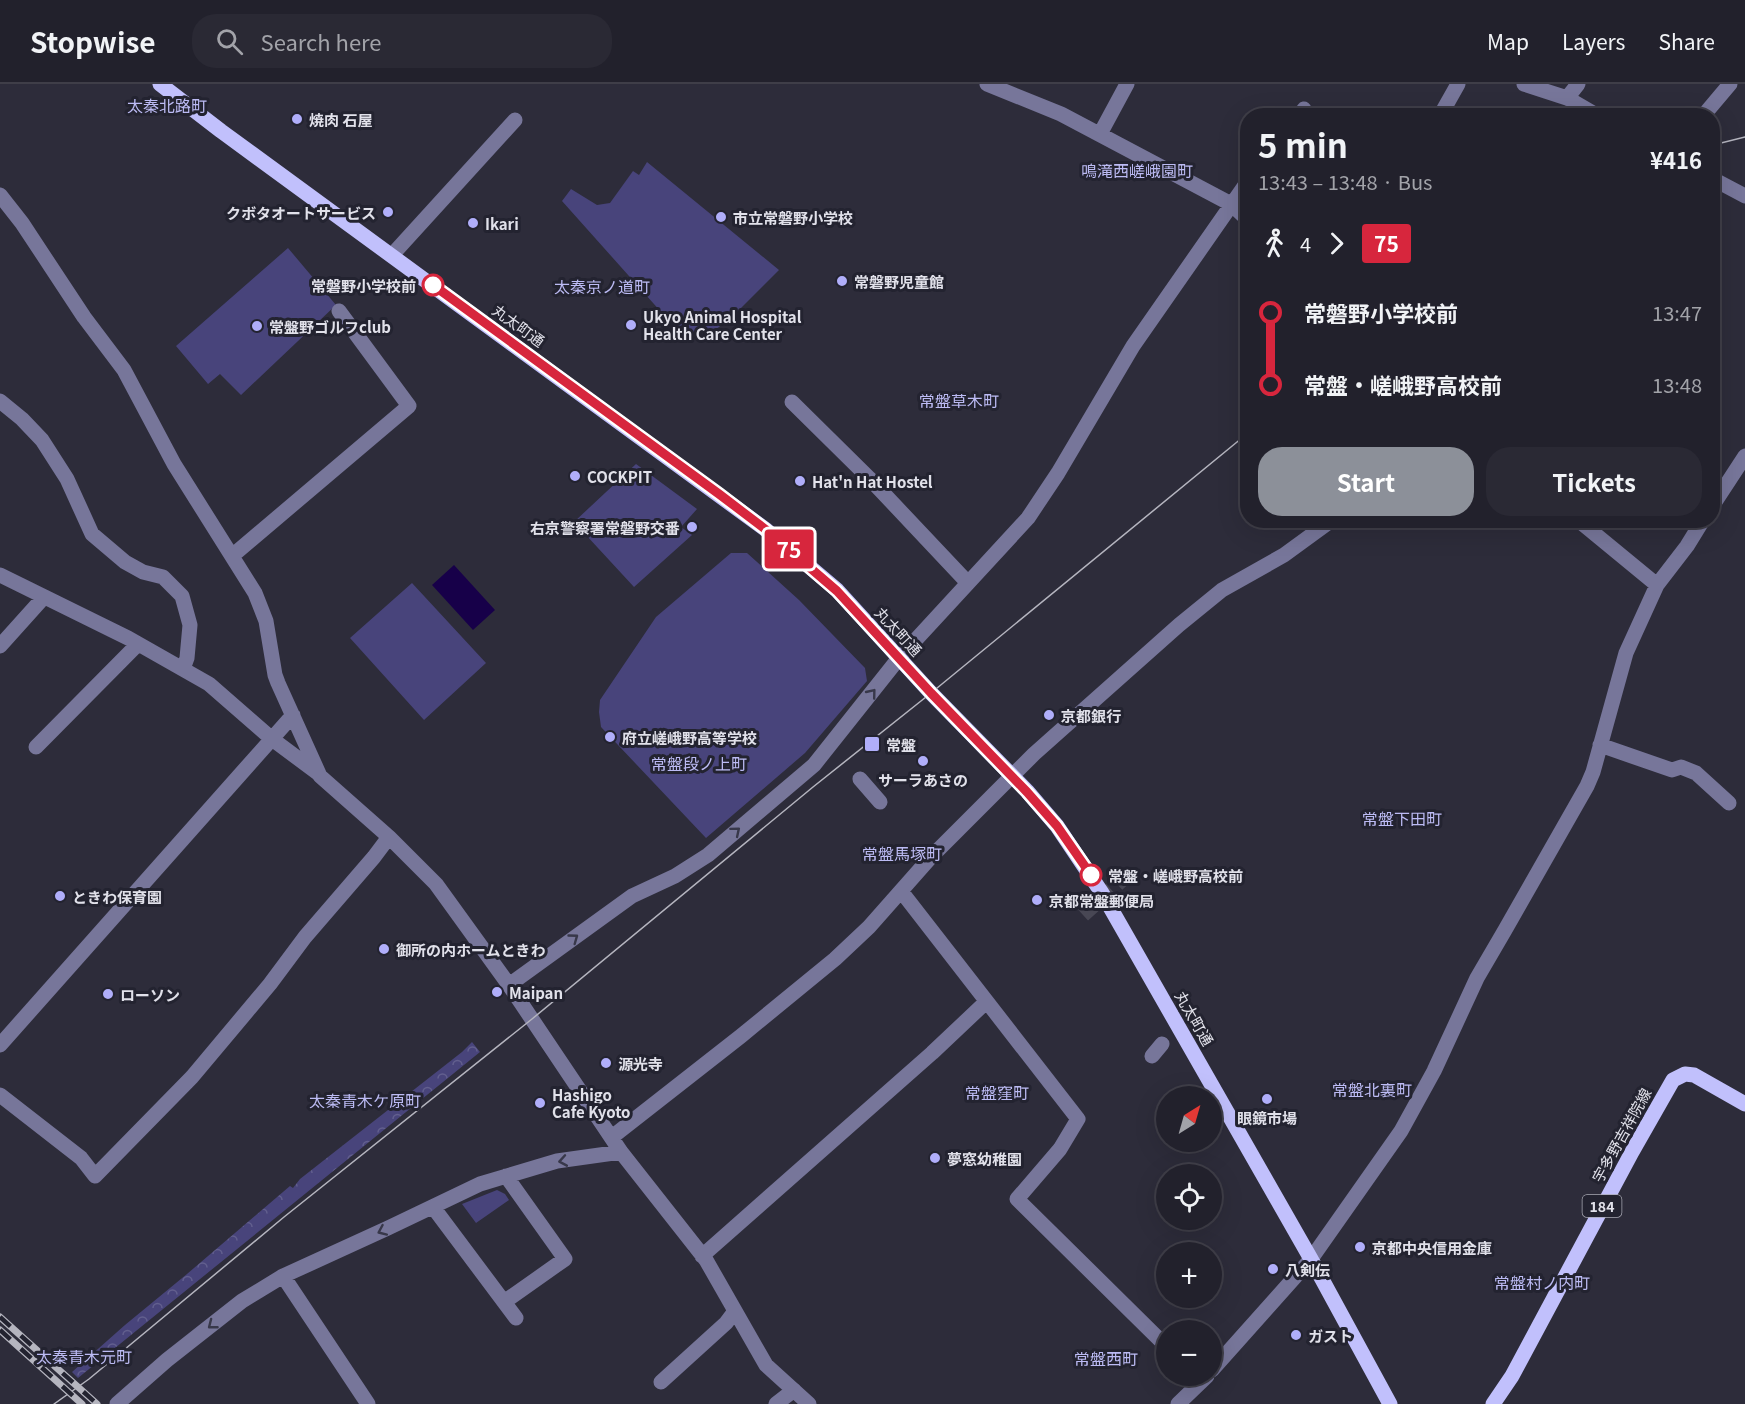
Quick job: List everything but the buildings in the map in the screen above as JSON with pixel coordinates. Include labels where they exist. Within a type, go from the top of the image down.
[{"type":"main road","name":"丸太町通","points":[[160,84],[765,529],[837,591],[1027,792],[1057,826],[1102,893],[1311,1259],[1390,1404]]},
{"type":"main road","name":"宇多野吉祥院線","points":[[1493,1404],[1512,1376],[1626,1162],[1673,1080],[1685,1074],[1694,1075],[1745,1104]]},
{"type":"street","points":[[987,84],[1061,114],[1231,204],[1240,212]]},
{"type":"street","points":[[1100,134],[1127,84]]},
{"type":"street","points":[[1444,108],[1458,84]]},
{"type":"street","points":[[1524,84],[1567,98],[1584,108]]},
{"type":"street","points":[[1567,98],[1578,84]]},
{"type":"street","points":[[1710,108],[1730,84]]},
{"type":"street","points":[[392,255],[515,120]]},
{"type":"street","points":[[1720,183],[1745,196]]},
{"type":"street","points":[[509,985],[632,896],[675,876],[708,855],[814,765],[899,658],[1028,518],[1058,473],[1132,346],[1240,192]]},
{"type":"street","points":[[0,195],[22,223],[123,370],[174,464],[260,604],[266,621],[275,675],[320,776]]},
{"type":"street","points":[[232,556],[409,406],[339,311]]},
{"type":"street","points":[[0,401],[42,440],[67,479],[92,534],[125,562],[143,573],[163,577],[182,596],[190,625],[187,658],[183,669]]},
{"type":"street","points":[[792,402],[869,478],[968,583]]},
{"type":"street","points":[[1720,494],[1745,456]]},
{"type":"street","points":[[612,1137],[826,966],[868,927],[930,858],[1034,754],[1179,625],[1222,590],[1284,555],[1321,528]]},
{"type":"street","points":[[1588,528],[1657,585]]},
{"type":"street","points":[[1222,1356],[1311,1259],[1401,1131],[1419,1100],[1477,978],[1587,786],[1593,772],[1626,653],[1657,585],[1697,528]]},
{"type":"street","points":[[0,575],[138,644],[209,684],[272,739],[320,776],[389,837],[436,884],[509,985],[621,1152],[702,1256],[766,1365],[809,1404]]},
{"type":"street","points":[[0,646],[44,597]]},
{"type":"street","points":[[36,747],[138,644]]},
{"type":"street","points":[[0,1045],[293,715]]},
{"type":"street","points":[[1600,745],[1672,771],[1681,767],[1696,773],[1730,803]]},
{"type":"street","points":[[860,779],[880,802]]},
{"type":"street","points":[[0,1095],[81,1158],[95,1176],[192,1077],[389,837]]},
{"type":"street","points":[[901,891],[1078,1119],[1060,1149],[1017,1199],[1156,1336]]},
{"type":"street","points":[[702,1256],[932,1053],[986,1002]]},
{"type":"street","points":[[117,1404],[167,1360],[242,1301],[283,1276],[480,1184],[557,1161],[621,1152]]},
{"type":"street","points":[[504,1302],[565,1259],[506,1176]]},
{"type":"street","points":[[433,1207],[516,1318]]},
{"type":"street","points":[[283,1276],[368,1404]]},
{"type":"street","points":[[661,1382],[726,1323],[735,1311]]},
{"type":"street","points":[[1178,1404],[1195,1386]]},
{"type":"street","points":[[776,1404],[794,1390]]},
{"type":"green space","points":[[647,162],[779,270],[735,314],[714,331],[702,332],[687,341],[562,201],[571,189],[597,205],[610,203],[633,171],[639,175]]},
{"type":"green space","name":"常盤野ゴルフclub","points":[[288,248],[336,305],[241,395],[220,374],[208,384],[176,346]]},
{"type":"green space","points":[[636,464],[697,509],[681,527],[692,535],[634,587],[574,522]]},
{"type":"green space","points":[[731,553],[747,553],[799,600],[865,668],[867,681],[805,753],[706,838],[601,727],[600,700],[656,617]]},
{"type":"green space","points":[[412,583],[486,663],[424,720],[350,638]]},
{"type":"green space","points":[[472,1042],[480,1052],[78,1378],[72,1372],[290,1186],[293,1188],[300,1179]]},
{"type":"green space","points":[[497,1190],[505,1194],[509,1200],[476,1223],[462,1204]]},
{"type":"shaded area","points":[[454,565],[495,610],[473,630],[432,585]]},
{"type":"tunnel","points":[[1083,915],[1123,879]]},
{"type":"tram line","points":[[1720,143],[1745,137]]},
{"type":"tram line","points":[[54,1404],[89,1379],[284,1217],[532,1019],[1240,440]]},
{"type":"railway","points":[[0,1317],[97,1404]]},
{"type":"railway","points":[[0,1330],[82,1404]]},
{"type":"bus line","name":"75","points":[[433,285],[719,494],[809,565],[837,591],[1027,792],[1057,826],[1091,875]]},
{"type":"place","name":"焼肉 石屋","points":[[297,119]]},
{"type":"place","name":"クボタオートサービス","points":[[388,212]]},
{"type":"place","name":"市立常磐野小学校","points":[[721,217]]},
{"type":"place","name":"Ikari","points":[[473,223]]},
{"type":"place","name":"常磐野児童館","points":[[842,281]]},
{"type":"place","name":"常磐野小学校前","points":[[433,285]]},
{"type":"place","name":"Ukyo Animal Hospital Health Care Center","points":[[631,325]]},
{"type":"place","name":"常盤野ゴルフclub","points":[[257,326]]},
{"type":"place","name":"COCKPIT","points":[[575,476]]},
{"type":"place","name":"Hat'n Hat Hostel","points":[[800,481]]},
{"type":"place","name":"右京警察署常磐野交番","points":[[692,527]]},
{"type":"place","name":"京都銀行","points":[[1049,715]]},
{"type":"place","name":"府立嵯峨野高等学校","points":[[610,737]]},
{"type":"place","name":"常盤","points":[[872,744]]},
{"type":"place","name":"サーラあさの","points":[[923,761]]},
{"type":"place","name":"常盤・嵯峨野高校前","points":[[1091,875]]},
{"type":"place","name":"ときわ保育園","points":[[60,896]]},
{"type":"place","name":"京都常盤郵便局","points":[[1037,900]]},
{"type":"place","name":"御所の内ホームときわ","points":[[384,949]]},
{"type":"place","name":"Maipan","points":[[497,992]]},
{"type":"place","name":"ローソン","points":[[108,994]]},
{"type":"place","name":"源光寺","points":[[606,1063]]},
{"type":"place","name":"眼鏡市場","points":[[1267,1099]]},
{"type":"place","name":"Hashigo Cafe Kyoto","points":[[540,1103]]},
{"type":"place","name":"夢窓幼稚園","points":[[935,1158]]},
{"type":"place","name":"京都中央信用金庫","points":[[1360,1247]]},
{"type":"place","name":"八剣伝","points":[[1273,1269]]},
{"type":"place","name":"ガスト","points":[[1296,1335]]},
{"type":"district","name":"太秦北路町","points":[[167,105]]},
{"type":"district","name":"鳴滝西嵯峨園町","points":[[1137,170]]},
{"type":"district","name":"太秦京ノ道町","points":[[602,286]]},
{"type":"district","name":"常盤草木町","points":[[959,400]]},
{"type":"district","name":"常盤段ノ上町","points":[[699,763]]},
{"type":"district","name":"常盤下田町","points":[[1402,818]]},
{"type":"district","name":"常盤馬塚町","points":[[902,853]]},
{"type":"district","name":"常盤北裏町","points":[[1372,1089]]},
{"type":"district","name":"常盤窪町","points":[[997,1092]]},
{"type":"district","name":"太秦青木ケ原町","points":[[365,1100]]},
{"type":"district","name":"常盤村ノ内町","points":[[1542,1282]]},
{"type":"district","name":"太秦青木元町","points":[[84,1356]]},
{"type":"district","name":"常盤西町","points":[[1106,1358]]}]
